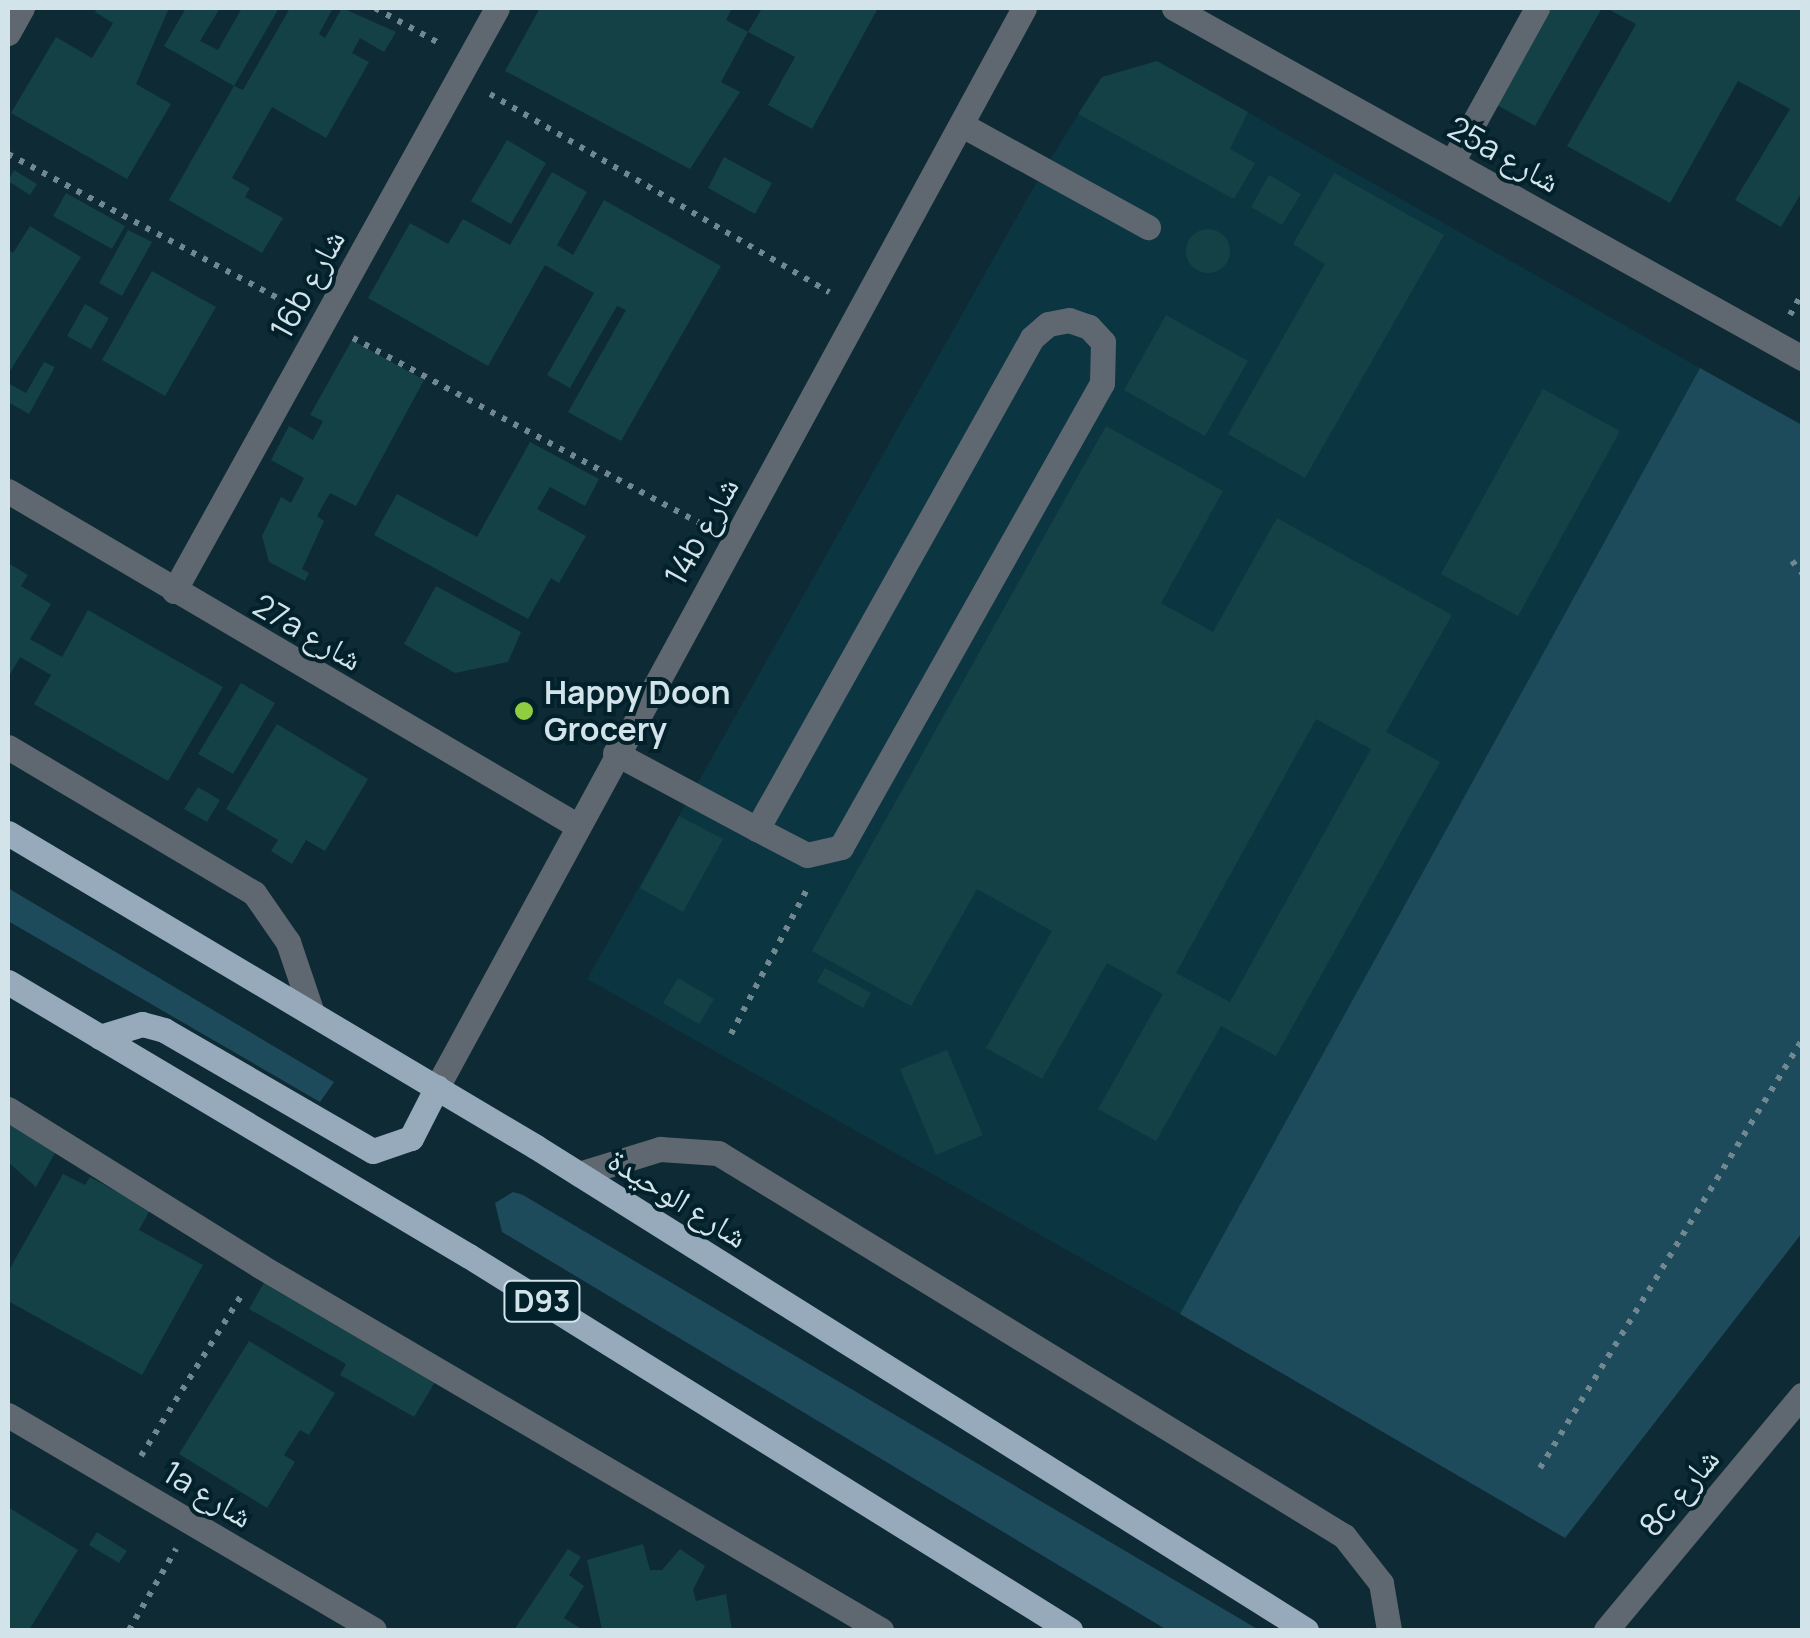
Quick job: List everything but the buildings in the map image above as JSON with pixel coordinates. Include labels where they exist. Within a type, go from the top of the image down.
[{"type":"main road","name":"شارع الوحيدة","points":[[8,833],[437,1086],[1306,1630]]},
{"type":"main road","name":"D93","points":[[8,982],[469,1256],[1070,1630]]},
{"type":"main road","points":[[100,1037],[142,1024],[164,1030],[373,1151],[410,1138],[437,1086]]},
{"type":"street","points":[[8,33],[22,8]]},
{"type":"street","name":"16b شارع","points":[[174,591],[497,8]]},
{"type":"street","name":"14b شارع","points":[[437,1086],[615,753],[964,126],[1024,8]]},
{"type":"street","name":"25a شارع","points":[[1174,8],[1802,358]]},
{"type":"street","points":[[1452,162],[1537,8]]},
{"type":"street","points":[[964,126],[1148,227]]},
{"type":"street","points":[[615,753],[757,829],[807,854],[825,855],[853,834],[1102,383],[1103,342],[1088,327],[1069,320],[1048,324],[1032,338],[757,829]]},
{"type":"street","name":"27a شارع","points":[[8,491],[578,826]]},
{"type":"street","points":[[8,747],[254,893],[288,942],[312,1013]]},
{"type":"street","points":[[8,1109],[260,1266],[880,1630]]},
{"type":"street","points":[[579,1174],[660,1149],[718,1153],[1344,1536],[1366,1556],[1381,1583],[1389,1630]]},
{"type":"street","name":"8c شارع","points":[[1606,1630],[1802,1395]]},
{"type":"street","name":"1a شارع","points":[[8,1415],[374,1630]]},
{"type":"path","points":[[375,8],[464,68],[861,310]]},
{"type":"path","points":[[8,154],[732,541]]},
{"type":"path","points":[[1792,561],[1802,573]]},
{"type":"path","points":[[731,1034],[825,855]]},
{"type":"path","points":[[1540,1468],[1802,1040]]},
{"type":"path","points":[[124,1483],[260,1266]]},
{"type":"path","points":[[129,1630],[191,1522]]},
{"type":"shaded area","points":[[1157,61],[1700,368],[1180,1314],[587,979],[1044,169],[1102,77]]},
{"type":"shaded area","points":[[1700,368],[1802,425],[1802,1233],[1565,1538],[1180,1314]]},
{"type":"shaded area","points":[[8,888],[334,1082],[320,1102],[8,921]]},
{"type":"shaded area","points":[[513,1192],[1259,1630],[1167,1630],[502,1232],[495,1203]]},
{"type":"place","name":"Happy Doon Grocery","points":[[524,711]]}]
